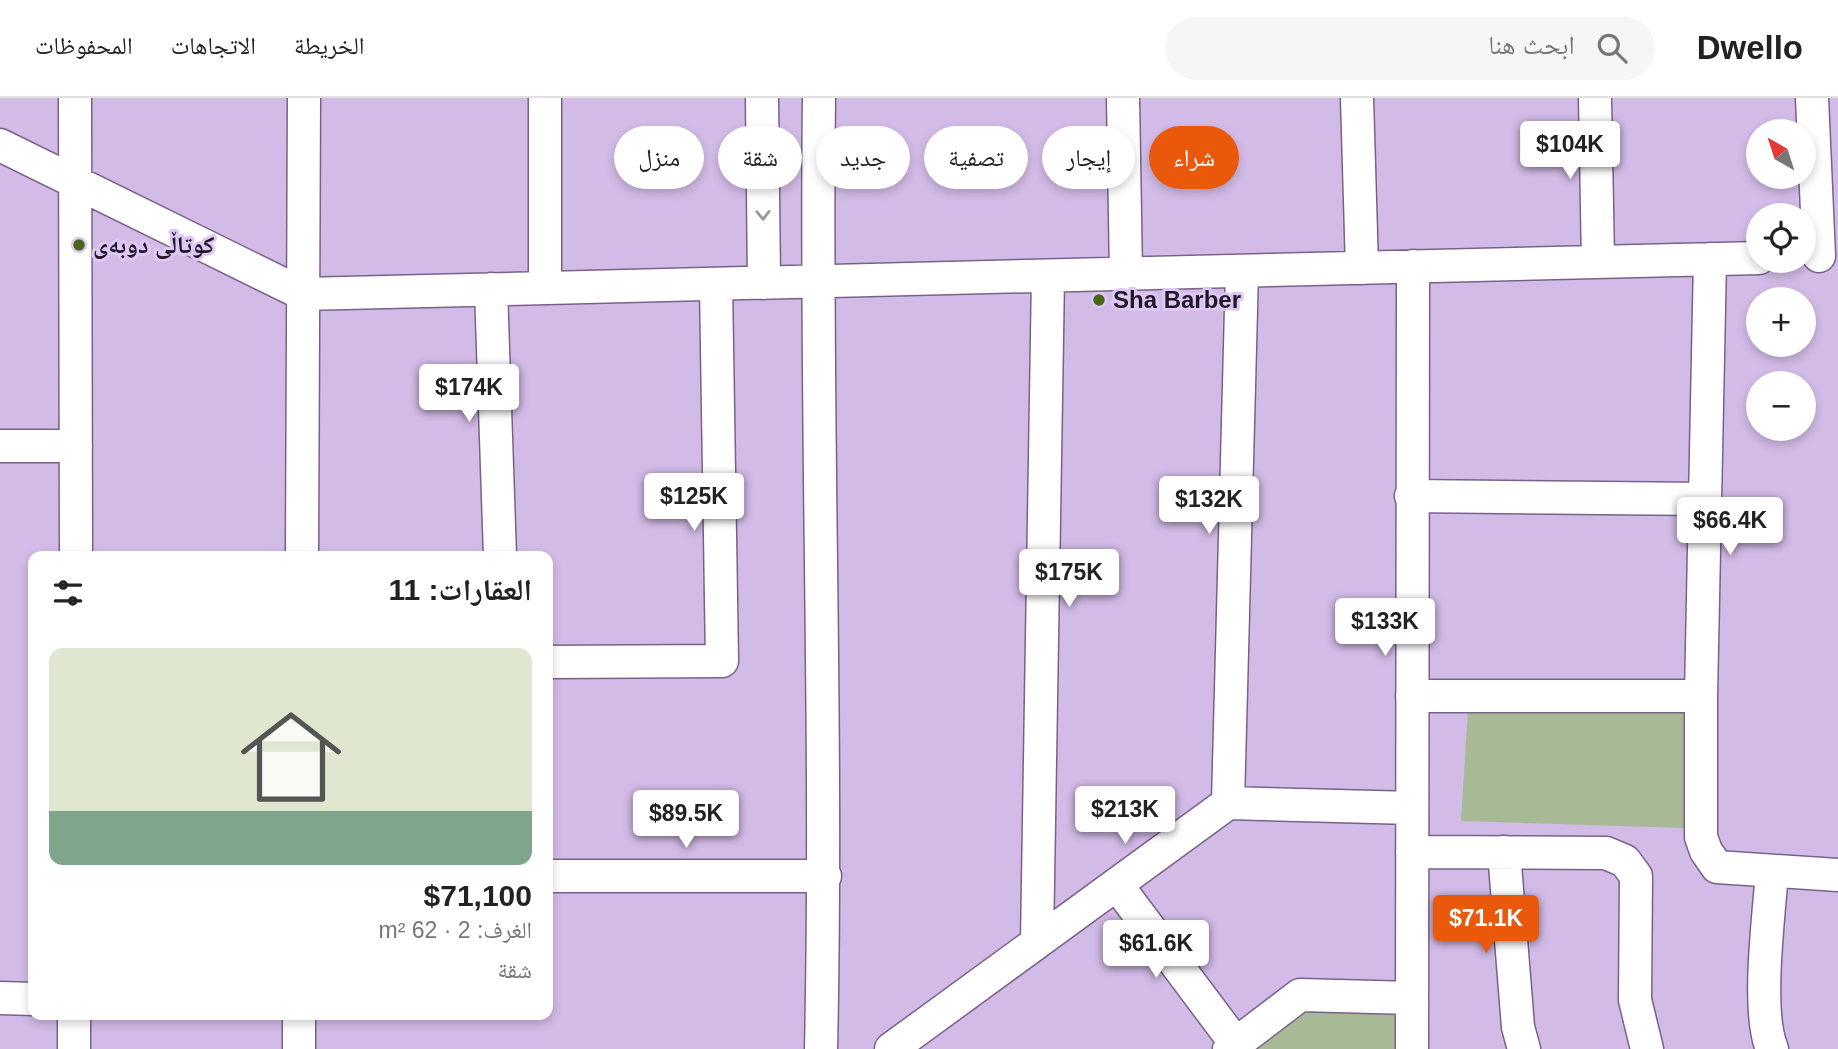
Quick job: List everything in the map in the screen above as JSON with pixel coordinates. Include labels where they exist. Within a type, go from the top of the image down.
[{"type":"street","points":[[75,98],[76,551]]},
{"type":"street","points":[[302,551],[304,98]]},
{"type":"street","points":[[545,98],[545,288]]},
{"type":"street","points":[[762,98],[764,283]]},
{"type":"street","points":[[819,98],[816,282],[825,876],[821,1049]]},
{"type":"street","points":[[1123,98],[1126,274]]},
{"type":"street","points":[[1357,98],[1362,268]]},
{"type":"street","points":[[1595,98],[1598,262]]},
{"type":"street","points":[[1812,98],[1821,256]]},
{"type":"street","points":[[0,145],[303,294],[1746,258]]},
{"type":"street","points":[[1710,259],[1701,696],[1701,836],[1706,851],[1717,867],[1838,875]]},
{"type":"street","points":[[1412,1049],[1413,266]]},
{"type":"street","points":[[1228,803],[1242,271]]},
{"type":"street","points":[[1037,942],[1048,275]]},
{"type":"street","points":[[553,662],[722,661],[716,284]]},
{"type":"street","points":[[491,289],[500,551]]},
{"type":"street","points":[[0,446],[76,446]]},
{"type":"street","points":[[1411,496],[1705,499]]},
{"type":"street","points":[[1412,696],[1701,696]]},
{"type":"street","points":[[891,1049],[1228,803],[1412,808]]},
{"type":"street","points":[[1412,852],[1606,853],[1625,861],[1636,876],[1635,1000],[1647,1049]]},
{"type":"street","points":[[1504,852],[1518,1027],[1524,1049]]},
{"type":"street","points":[[1772,872],[1765,990],[1767,1038],[1772,1049]]},
{"type":"street","points":[[553,876],[825,876]]},
{"type":"street","points":[[1117,885],[1233,1047],[1300,995],[1412,998]]},
{"type":"street","points":[[0,998],[28,999]]},
{"type":"street","points":[[74,1020],[74,1049]]},
{"type":"street","points":[[299,1020],[299,1049]]},
{"type":"green space","points":[[1685,709],[1684,828],[1461,821],[1468,710]]},
{"type":"green space","points":[[1309,1008],[1417,1009],[1417,1049],[1254,1049]]},
{"type":"place","name":"کوتاڵی دوبەی","points":[[79,245]]},
{"type":"place","name":"Sha Barber","points":[[1099,300]]}]
